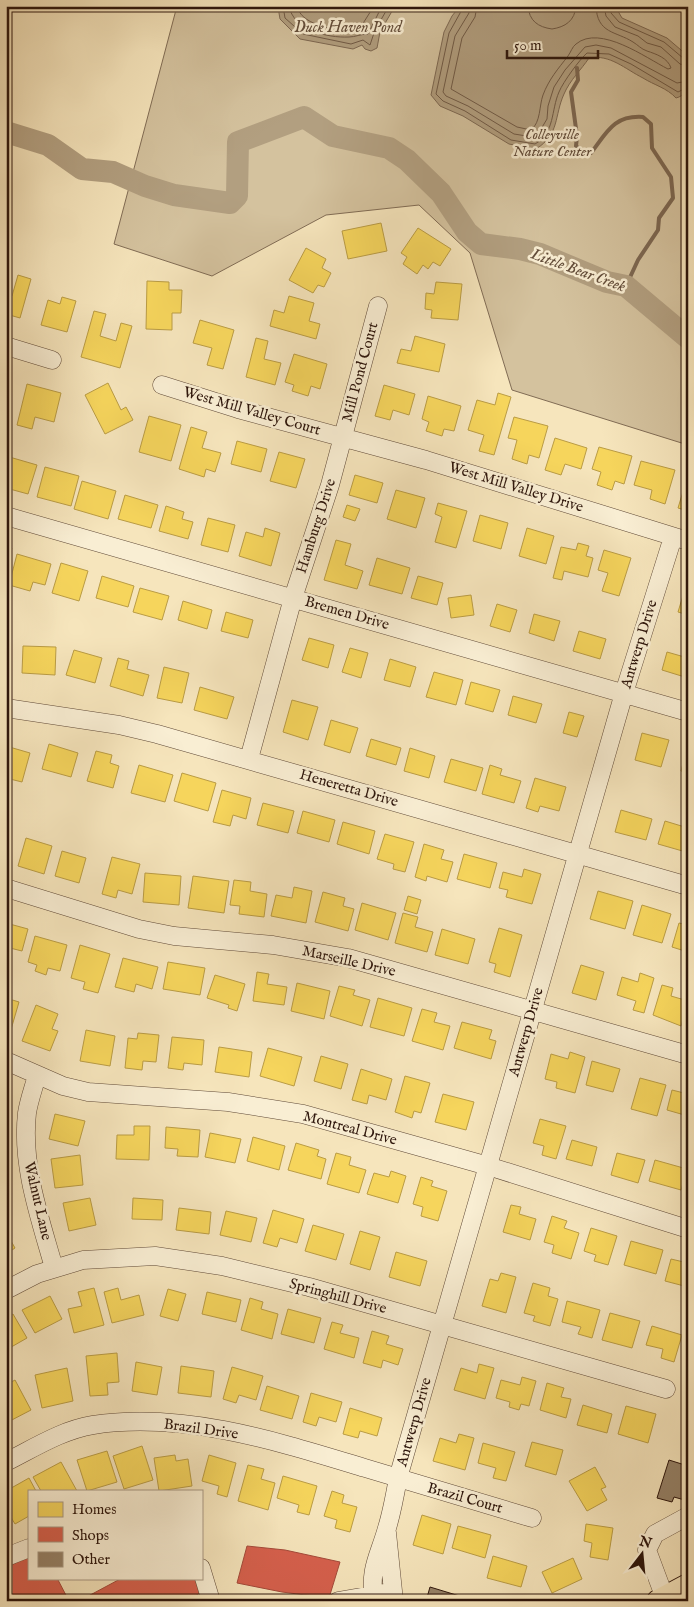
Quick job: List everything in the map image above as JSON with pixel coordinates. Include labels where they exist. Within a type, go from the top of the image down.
[{"type":"main road","points":[[663,1600],[688,1584]]},
{"type":"street","name":"Mill Pond Court","points":[[343,437],[378,306]]},
{"type":"street","points":[[6,346],[52,360]]},
{"type":"street","name":"West Mill Valley Court","points":[[162,385],[238,409],[343,437]]},
{"type":"street","name":"West Mill Valley Drive","points":[[343,437],[435,462],[681,539]]},
{"type":"street","name":"Hamburg Drive","points":[[249,759],[293,598],[330,485],[343,437]]},
{"type":"street","name":"Bremen Drive","points":[[6,516],[688,712]]},
{"type":"street","name":"Antwerp Drive","points":[[373,1597],[374,1562],[387,1530],[398,1478],[577,854],[624,693],[681,539]]},
{"type":"street","name":"Heneretta Drive","points":[[6,708],[119,725],[249,759],[688,886]]},
{"type":"street","name":"Marseille Drive","points":[[6,888],[139,929],[174,936],[273,945],[348,958],[688,1055]]},
{"type":"street","name":"Montreal Drive","points":[[6,1061],[63,1086],[88,1092],[228,1102],[303,1114],[488,1166],[688,1229]]},
{"type":"street","name":"Walnut Lane","points":[[37,1075],[27,1111],[25,1137],[29,1176],[54,1268]]},
{"type":"street","name":"Springhill Drive","points":[[6,1290],[54,1268],[83,1260],[155,1256],[222,1266],[309,1287],[666,1389]]},
{"type":"street","name":"Brazil Drive","points":[[6,1462],[74,1429],[119,1422],[163,1423],[197,1426],[283,1444],[398,1478]]},
{"type":"street","name":"Brazil Court","points":[[398,1478],[532,1518]]},
{"type":"street","points":[[663,1600],[647,1550],[655,1534],[688,1516]]},
{"type":"street","name":"Antwerp Drive","points":[[387,1530],[393,1597]]},
{"type":"street","points":[[6,1557],[28,1548]]},
{"type":"street","points":[[202,1571],[211,1601]]},
{"type":"street","points":[[338,1601],[393,1597]]},
{"type":"green space","name":"Colleyville Nature Center","points":[[177,6],[688,6],[688,445],[512,390],[470,253],[419,205],[326,215],[212,276],[114,244]]},
{"type":"water","name":"Duck Haven Pond","points":[[395,6],[380,32],[377,48],[371,51],[365,49],[362,45],[353,49],[300,39],[280,19],[278,7]]},
{"type":"water","points":[[460,6],[541,6],[552,10],[563,6],[615,6],[622,18],[667,38],[688,56],[689,75],[687,87],[681,96],[676,98],[665,89],[611,60],[597,57],[589,58],[566,89],[553,131],[544,143],[536,149],[509,144],[463,116],[440,106],[431,95],[444,32],[452,16]]},
{"type":"building: Homes","points":[[381,223],[387,251],[348,259],[342,231]]},
{"type":"building: Homes","points":[[418,228],[451,249],[440,266],[433,262],[428,269],[423,265],[417,274],[403,264],[407,257],[401,253]]},
{"type":"building: Homes","points":[[306,248],[326,259],[322,268],[331,273],[324,287],[318,285],[313,293],[289,280]]},
{"type":"building: Homes","points":[[18,275],[31,279],[20,318],[6,314],[6,295],[12,296]]},
{"type":"building: Homes","points":[[147,281],[169,282],[169,290],[182,290],[181,313],[172,313],[172,330],[146,329]]},
{"type":"building: Homes","points":[[436,282],[462,284],[458,320],[431,318],[432,310],[425,309],[426,293],[434,294]]},
{"type":"building: Homes","points":[[289,296],[314,303],[309,321],[320,324],[316,339],[270,326],[274,310],[284,313]]},
{"type":"building: Homes","points":[[62,297],[76,301],[67,332],[41,325],[48,300],[60,304]]},
{"type":"building: Homes","points":[[94,311],[106,314],[100,336],[116,341],[121,323],[132,326],[120,368],[81,357]]},
{"type":"building: Homes","points":[[200,320],[234,330],[223,369],[207,365],[212,348],[193,343]]},
{"type":"building: Homes","points":[[415,336],[445,344],[439,372],[397,363],[401,349],[411,351]]},
{"type":"building: Homes","points":[[256,338],[268,341],[264,359],[281,363],[275,385],[246,377]]},
{"type":"building: Homes","points":[[294,354],[327,364],[320,389],[311,386],[308,396],[292,391],[294,385],[285,382]]},
{"type":"building: Homes","points":[[108,383],[121,410],[126,407],[133,420],[105,434],[85,395]]},
{"type":"building: Homes","points":[[27,384],[61,393],[54,422],[35,417],[32,429],[17,425]]},
{"type":"building: Homes","points":[[384,385],[415,394],[409,415],[393,410],[390,420],[375,416]]},
{"type":"building: Homes","points":[[498,393],[511,397],[494,455],[479,451],[484,435],[468,430],[477,400],[495,405]]},
{"type":"building: Homes","points":[[428,396],[461,406],[454,431],[444,429],[442,436],[426,431],[429,422],[422,419]]},
{"type":"building: Homes","points":[[149,416],[181,425],[171,461],[139,452]]},
{"type":"building: Homes","points":[[514,417],[548,426],[539,458],[529,455],[527,464],[512,459],[517,440],[508,438]]},
{"type":"building: Homes","points":[[191,427],[207,432],[202,448],[221,453],[215,472],[206,469],[204,477],[179,469]]},
{"type":"building: Homes","points":[[555,438],[587,448],[581,469],[565,464],[561,475],[545,470]]},
{"type":"building: Homes","points":[[237,441],[267,449],[261,472],[231,464]]},
{"type":"building: Homes","points":[[599,447],[632,456],[624,484],[615,481],[612,490],[597,485],[601,472],[592,469]]},
{"type":"building: Homes","points":[[279,452],[305,459],[296,488],[270,481]]},
{"type":"building: Homes","points":[[6,456],[37,465],[28,494],[6,488]]},
{"type":"building: Homes","points":[[641,461],[675,470],[665,504],[650,499],[652,490],[634,485]]},
{"type":"building: Homes","points":[[45,467],[79,476],[71,506],[37,497]]},
{"type":"building: Homes","points":[[355,475],[383,483],[377,503],[349,495]]},
{"type":"building: Homes","points":[[688,475],[688,511],[678,508]]},
{"type":"building: Homes","points":[[82,481],[116,491],[108,519],[74,509]]},
{"type":"building: Homes","points":[[396,490],[425,498],[416,528],[387,519]]},
{"type":"building: Homes","points":[[125,495],[158,505],[151,528],[118,519]]},
{"type":"building: Homes","points":[[438,503],[467,511],[456,548],[435,542],[442,517],[435,514]]},
{"type":"building: Homes","points":[[347,505],[360,509],[355,521],[343,517]]},
{"type":"building: Homes","points":[[166,506],[184,512],[182,519],[193,522],[188,539],[159,531]]},
{"type":"building: Homes","points":[[480,515],[508,523],[501,549],[473,541]]},
{"type":"building: Homes","points":[[208,518],[235,525],[228,552],[201,545]]},
{"type":"building: Homes","points":[[265,528],[280,533],[271,566],[239,556],[246,532],[263,537]]},
{"type":"building: Homes","points":[[527,528],[554,536],[546,564],[519,556]]},
{"type":"building: Homes","points":[[336,540],[351,544],[345,565],[363,571],[357,589],[324,580]]},
{"type":"building: Homes","points":[[578,543],[589,546],[586,556],[593,558],[588,577],[564,571],[562,580],[553,578],[561,547],[576,550]]},
{"type":"building: Homes","points":[[6,547],[12,548],[6,570]]},
{"type":"building: Homes","points":[[604,550],[631,558],[619,596],[602,591],[608,573],[598,570]]},
{"type":"building: Homes","points":[[17,554],[51,564],[45,585],[33,582],[30,591],[9,585]]},
{"type":"building: Homes","points":[[377,558],[410,568],[402,594],[369,585]]},
{"type":"building: Homes","points":[[61,563],[88,571],[79,601],[52,593]]},
{"type":"building: Homes","points":[[102,576],[134,586],[128,607],[96,598]]},
{"type":"building: Homes","points":[[418,576],[443,583],[437,605],[411,598]]},
{"type":"building: Homes","points":[[688,579],[688,615],[678,612]]},
{"type":"building: Homes","points":[[140,588],[169,596],[162,620],[133,612]]},
{"type":"building: Homes","points":[[471,595],[474,615],[451,618],[448,598]]},
{"type":"building: Homes","points":[[183,601],[212,610],[207,629],[178,620]]},
{"type":"building: Homes","points":[[497,604],[517,610],[510,632],[490,626]]},
{"type":"building: Homes","points":[[226,612],[253,620],[248,638],[221,631]]},
{"type":"building: Homes","points":[[534,614],[560,621],[554,641],[529,633]]},
{"type":"building: Homes","points":[[579,631],[606,639],[600,659],[573,651]]},
{"type":"building: Homes","points":[[309,638],[334,645],[328,668],[302,660]]},
{"type":"building: Homes","points":[[23,646],[56,647],[55,675],[22,673]]},
{"type":"building: Homes","points":[[350,648],[368,653],[361,678],[342,672]]},
{"type":"building: Homes","points":[[74,650],[102,658],[95,683],[66,675]]},
{"type":"building: Homes","points":[[667,652],[688,658],[688,678],[662,670]]},
{"type":"building: Homes","points":[[118,658],[129,661],[127,669],[149,675],[143,696],[110,686]]},
{"type":"building: Homes","points":[[390,659],[416,667],[410,687],[384,680]]},
{"type":"building: Homes","points":[[164,667],[189,673],[182,703],[157,698]]},
{"type":"building: Homes","points":[[434,672],[463,680],[456,705],[426,697]]},
{"type":"building: Homes","points":[[471,682],[500,690],[493,712],[465,704]]},
{"type":"building: Homes","points":[[200,687],[234,697],[227,719],[194,710]]},
{"type":"building: Homes","points":[[513,696],[542,704],[536,723],[508,715]]},
{"type":"building: Homes","points":[[292,700],[318,707],[308,740],[283,732]]},
{"type":"building: Homes","points":[[569,712],[584,716],[577,737],[563,733]]},
{"type":"building: Homes","points":[[331,720],[358,728],[350,753],[324,745]]},
{"type":"building: Homes","points":[[642,733],[669,740],[661,767],[635,760]]},
{"type":"building: Homes","points":[[371,739],[401,748],[396,765],[366,756]]},
{"type":"building: Homes","points":[[49,744],[78,753],[71,777],[42,769]]},
{"type":"building: Homes","points":[[6,746],[30,753],[22,782],[6,778]]},
{"type":"building: Homes","points":[[410,748],[435,756],[429,778],[404,771]]},
{"type":"building: Homes","points":[[96,751],[112,755],[110,763],[119,766],[113,788],[87,781]]},
{"type":"building: Homes","points":[[686,752],[688,752],[688,773],[681,771]]},
{"type":"building: Homes","points":[[451,759],[483,768],[476,791],[444,782]]},
{"type":"building: Homes","points":[[139,765],[173,775],[165,802],[131,793]]},
{"type":"building: Homes","points":[[490,765],[502,769],[500,775],[521,781],[514,803],[482,794]]},
{"type":"building: Homes","points":[[182,773],[216,783],[208,811],[174,801]]},
{"type":"building: Homes","points":[[535,778],[566,787],[559,811],[540,806],[538,812],[526,808]]},
{"type":"building: Homes","points":[[222,790],[251,798],[246,819],[233,815],[230,826],[213,822]]},
{"type":"building: Homes","points":[[263,803],[294,811],[288,833],[257,825]]},
{"type":"building: Homes","points":[[621,810],[652,819],[646,840],[615,832]]},
{"type":"building: Homes","points":[[303,811],[335,820],[329,842],[297,833]]},
{"type":"building: Homes","points":[[665,821],[688,828],[686,852],[658,844]]},
{"type":"building: Homes","points":[[343,822],[375,831],[369,854],[337,844]]},
{"type":"building: Homes","points":[[385,834],[414,842],[405,872],[393,869],[394,864],[377,859]]},
{"type":"building: Homes","points":[[26,838],[52,846],[44,874],[18,866]]},
{"type":"building: Homes","points":[[424,844],[444,850],[441,859],[453,862],[447,882],[427,876],[426,881],[415,877]]},
{"type":"building: Homes","points":[[62,851],[86,858],[79,883],[55,876]]},
{"type":"building: Homes","points":[[464,854],[497,863],[490,888],[457,879]]},
{"type":"building: Homes","points":[[112,857],[140,864],[132,894],[118,890],[116,898],[102,894]]},
{"type":"building: Homes","points":[[524,869],[541,874],[532,904],[506,897],[508,890],[499,888],[503,872],[522,877]]},
{"type":"building: Homes","points":[[145,873],[181,876],[179,905],[143,902]]},
{"type":"building: Homes","points":[[193,876],[229,881],[224,913],[188,908]]},
{"type":"building: Homes","points":[[234,880],[251,882],[250,891],[267,894],[264,917],[239,914],[240,906],[230,905]]},
{"type":"building: Homes","points":[[294,887],[312,891],[306,923],[271,916],[276,895],[292,898]]},
{"type":"building: Homes","points":[[598,891],[633,901],[625,929],[590,919]]},
{"type":"building: Homes","points":[[323,892],[345,898],[343,906],[354,909],[348,931],[315,922]]},
{"type":"building: Homes","points":[[408,896],[421,900],[417,914],[404,910]]},
{"type":"building: Homes","points":[[362,903],[396,913],[388,940],[355,930]]},
{"type":"building: Homes","points":[[642,905],[671,914],[662,943],[633,935]]},
{"type":"building: Homes","points":[[403,913],[418,917],[415,927],[433,932],[427,952],[395,943]]},
{"type":"building: Homes","points":[[6,923],[28,929],[22,951],[6,947]]},
{"type":"building: Homes","points":[[679,923],[688,925],[688,952],[672,947]]},
{"type":"building: Homes","points":[[499,928],[522,935],[510,977],[494,972],[496,964],[489,962]]},
{"type":"building: Homes","points":[[442,929],[475,939],[468,964],[435,955]]},
{"type":"building: Homes","points":[[35,936],[67,945],[60,971],[48,968],[46,975],[35,971],[37,965],[28,962]]},
{"type":"building: Homes","points":[[80,945],[110,954],[98,993],[83,989],[85,982],[71,978]]},
{"type":"building: Homes","points":[[123,958],[158,967],[152,989],[136,984],[134,992],[115,987]]},
{"type":"building: Homes","points":[[168,962],[205,968],[200,995],[163,989]]},
{"type":"building: Homes","points":[[581,965],[604,972],[596,1000],[572,993]]},
{"type":"building: Homes","points":[[257,972],[269,974],[267,984],[287,987],[284,1005],[253,1001]]},
{"type":"building: Homes","points":[[640,973],[654,978],[644,1013],[633,1010],[636,1001],[617,995],[622,977],[638,982]]},
{"type":"building: Homes","points":[[215,975],[245,984],[237,1011],[228,1008],[229,1005],[207,998]]},
{"type":"building: Homes","points":[[297,983],[330,991],[324,1019],[291,1011]]},
{"type":"building: Homes","points":[[662,985],[673,988],[671,996],[688,1001],[681,1026],[653,1015]]},
{"type":"building: Homes","points":[[339,986],[355,990],[353,995],[370,1000],[362,1026],[330,1016]]},
{"type":"building: Homes","points":[[6,998],[19,1002],[10,1033],[6,1032]]},
{"type":"building: Homes","points":[[378,998],[412,1008],[404,1036],[370,1027]]},
{"type":"building: Homes","points":[[36,1005],[58,1014],[52,1029],[58,1031],[50,1051],[22,1041]]},
{"type":"building: Homes","points":[[422,1009],[437,1013],[434,1022],[450,1026],[443,1050],[412,1041]]},
{"type":"building: Homes","points":[[462,1022],[492,1030],[489,1039],[496,1041],[491,1059],[454,1048]]},
{"type":"building: Homes","points":[[86,1030],[115,1036],[110,1066],[80,1061]]},
{"type":"building: Homes","points":[[138,1033],[159,1035],[156,1062],[143,1061],[142,1070],[125,1068],[128,1038],[137,1039]]},
{"type":"building: Homes","points":[[172,1037],[204,1040],[202,1065],[184,1063],[183,1070],[168,1068]]},
{"type":"building: Homes","points":[[219,1047],[252,1052],[249,1077],[215,1072]]},
{"type":"building: Homes","points":[[268,1048],[302,1057],[294,1086],[260,1076]]},
{"type":"building: Homes","points":[[570,1052],[585,1057],[575,1093],[556,1088],[557,1082],[545,1079],[551,1054],[568,1059]]},
{"type":"building: Homes","points":[[321,1056],[348,1064],[341,1089],[314,1081]]},
{"type":"building: Homes","points":[[592,1061],[620,1069],[613,1092],[586,1085]]},
{"type":"building: Homes","points":[[361,1069],[392,1079],[386,1100],[369,1095],[367,1104],[352,1100]]},
{"type":"building: Homes","points":[[405,1076],[430,1083],[421,1113],[414,1111],[412,1118],[395,1112]]},
{"type":"building: Homes","points":[[640,1078],[666,1085],[657,1116],[631,1109]]},
{"type":"building: Homes","points":[[672,1090],[688,1094],[688,1116],[667,1110]]},
{"type":"building: Homes","points":[[443,1094],[474,1102],[466,1130],[435,1122]]},
{"type":"building: Homes","points":[[55,1114],[85,1121],[78,1146],[49,1139]]},
{"type":"building: Homes","points":[[540,1119],[566,1126],[556,1159],[542,1155],[544,1146],[533,1143]]},
{"type":"building: Homes","points":[[134,1126],[150,1126],[149,1160],[116,1159],[117,1135],[134,1135]]},
{"type":"building: Homes","points":[[166,1127],[200,1130],[198,1157],[177,1156],[178,1149],[165,1148]]},
{"type":"building: Homes","points":[[210,1133],[241,1139],[235,1163],[205,1157]]},
{"type":"building: Homes","points":[[253,1137],[285,1146],[279,1170],[247,1161]]},
{"type":"building: Homes","points":[[572,1140],[597,1147],[592,1166],[566,1159]]},
{"type":"building: Homes","points":[[296,1143],[319,1150],[317,1156],[326,1159],[321,1179],[288,1170]]},
{"type":"building: Homes","points":[[336,1153],[351,1157],[349,1165],[366,1170],[359,1193],[327,1184]]},
{"type":"building: Homes","points":[[617,1153],[645,1160],[638,1183],[611,1175]]},
{"type":"building: Homes","points":[[80,1155],[83,1185],[55,1188],[51,1159]]},
{"type":"building: Homes","points":[[655,1160],[687,1169],[681,1190],[649,1181]]},
{"type":"building: Homes","points":[[391,1171],[406,1176],[398,1203],[367,1194],[374,1173],[389,1177]]},
{"type":"building: Homes","points":[[421,1177],[433,1181],[431,1186],[447,1191],[438,1221],[421,1216],[423,1207],[413,1204]]},
{"type":"building: Homes","points":[[90,1198],[96,1225],[69,1231],[63,1203]]},
{"type":"building: Homes","points":[[133,1198],[163,1200],[162,1220],[132,1219]]},
{"type":"building: Homes","points":[[511,1205],[521,1207],[519,1214],[536,1219],[530,1240],[503,1232]]},
{"type":"building: Homes","points":[[179,1208],[211,1212],[209,1234],[176,1230]]},
{"type":"building: Homes","points":[[273,1210],[304,1219],[297,1243],[280,1238],[277,1247],[263,1243]]},
{"type":"building: Homes","points":[[226,1211],[257,1218],[251,1242],[220,1235]]},
{"type":"building: Homes","points":[[552,1216],[567,1221],[564,1228],[579,1233],[571,1259],[552,1253],[554,1245],[544,1242]]},
{"type":"building: Homes","points":[[313,1225],[344,1234],[336,1260],[305,1251]]},
{"type":"building: Homes","points":[[591,1228],[617,1236],[608,1265],[594,1261],[596,1255],[584,1251]]},
{"type":"building: Homes","points":[[360,1231],[380,1237],[370,1270],[350,1264]]},
{"type":"building: Homes","points":[[6,1232],[15,1248],[6,1254]]},
{"type":"building: Homes","points":[[631,1241],[663,1250],[656,1274],[624,1265]]},
{"type":"building: Homes","points":[[396,1252],[427,1261],[420,1286],[389,1277]]},
{"type":"building: Homes","points":[[671,1259],[688,1263],[688,1287],[665,1281]]},
{"type":"building: Homes","points":[[501,1273],[516,1277],[506,1313],[482,1306],[490,1279],[498,1281]]},
{"type":"building: Homes","points":[[533,1283],[550,1288],[548,1296],[558,1299],[550,1326],[533,1321],[535,1316],[524,1313]]},
{"type":"building: Homes","points":[[94,1288],[104,1325],[74,1333],[68,1309],[82,1306],[78,1292]]},
{"type":"building: Homes","points":[[118,1288],[121,1300],[139,1295],[144,1315],[112,1323],[104,1292]]},
{"type":"building: Homes","points":[[168,1289],[186,1294],[178,1321],[160,1316]]},
{"type":"building: Homes","points":[[207,1292],[241,1300],[236,1322],[202,1314]]},
{"type":"building: Homes","points":[[50,1296],[62,1319],[35,1333],[22,1310]]},
{"type":"building: Homes","points":[[250,1298],[263,1302],[261,1309],[278,1314],[272,1339],[241,1330]]},
{"type":"building: Homes","points":[[567,1301],[600,1310],[592,1338],[578,1334],[581,1327],[562,1322]]},
{"type":"building: Homes","points":[[288,1309],[321,1318],[314,1343],[281,1334]]},
{"type":"building: Homes","points":[[610,1313],[640,1321],[632,1348],[602,1340]]},
{"type":"building: Homes","points":[[13,1314],[27,1338],[6,1350],[6,1318]]},
{"type":"building: Homes","points":[[332,1322],[343,1325],[340,1333],[359,1338],[354,1358],[324,1349]]},
{"type":"building: Homes","points":[[652,1326],[682,1335],[674,1362],[661,1358],[663,1349],[646,1345]]},
{"type":"building: Homes","points":[[372,1331],[389,1336],[386,1344],[403,1349],[398,1365],[383,1360],[381,1368],[363,1363]]},
{"type":"building: Homes","points":[[117,1353],[119,1382],[107,1383],[108,1395],[90,1396],[86,1356]]},
{"type":"building: Homes","points":[[136,1362],[162,1367],[157,1395],[132,1391]]},
{"type":"building: Homes","points":[[479,1364],[494,1368],[485,1399],[454,1390],[461,1368],[477,1373]]},
{"type":"building: Homes","points":[[181,1366],[214,1371],[211,1397],[178,1393]]},
{"type":"building: Homes","points":[[232,1367],[263,1376],[256,1400],[239,1395],[236,1403],[223,1399]]},
{"type":"building: Homes","points":[[67,1368],[73,1401],[42,1408],[35,1375]]},
{"type":"building: Homes","points":[[522,1377],[536,1381],[529,1406],[521,1404],[519,1410],[509,1407],[510,1402],[496,1398],[501,1380],[520,1385]]},
{"type":"building: Homes","points":[[15,1380],[31,1410],[6,1423],[6,1385]]},
{"type":"building: Homes","points":[[547,1383],[564,1388],[561,1397],[571,1399],[566,1418],[540,1410]]},
{"type":"building: Homes","points":[[267,1386],[299,1396],[292,1419],[260,1410]]},
{"type":"building: Homes","points":[[311,1393],[342,1402],[336,1422],[319,1417],[316,1426],[303,1422]]},
{"type":"building: Homes","points":[[583,1405],[612,1414],[607,1433],[577,1425]]},
{"type":"building: Homes","points":[[626,1406],[656,1414],[648,1443],[618,1434]]},
{"type":"building: Homes","points":[[350,1408],[382,1418],[377,1436],[360,1431],[358,1438],[343,1434]]},
{"type":"building: Homes","points":[[459,1434],[474,1438],[465,1470],[433,1461],[440,1438],[456,1443]]},
{"type":"building: Homes","points":[[532,1442],[563,1450],[556,1475],[525,1466]]},
{"type":"building: Homes","points":[[483,1443],[515,1452],[506,1481],[493,1478],[496,1468],[478,1463]]},
{"type":"building: Homes","points":[[142,1446],[153,1480],[124,1489],[113,1456]]},
{"type":"building: Homes","points":[[107,1451],[117,1482],[87,1490],[77,1460]]},
{"type":"building: Homes","points":[[175,1455],[176,1461],[188,1459],[192,1486],[159,1490],[154,1458]]},
{"type":"building: Homes","points":[[209,1455],[236,1463],[227,1497],[217,1494],[219,1486],[202,1481]]},
{"type":"building: Homes","points":[[61,1462],[76,1490],[40,1490],[33,1477]]},
{"type":"building: Homes","points":[[248,1465],[264,1469],[261,1479],[275,1483],[268,1510],[238,1501]]},
{"type":"building: Homes","points":[[595,1467],[606,1487],[601,1489],[607,1500],[587,1511],[569,1481]]},
{"type":"building: Homes","points":[[283,1476],[317,1486],[309,1515],[297,1512],[299,1505],[277,1498]]},
{"type":"building: Homes","points":[[29,1478],[35,1490],[28,1490],[28,1517],[15,1524],[6,1509],[6,1491]]},
{"type":"building: Homes","points":[[332,1491],[344,1495],[342,1503],[357,1507],[350,1532],[335,1528],[337,1520],[324,1516]]},
{"type":"building: Homes","points":[[422,1515],[451,1524],[443,1554],[413,1545]]},
{"type":"building: Homes","points":[[586,1524],[613,1528],[608,1560],[590,1557],[592,1543],[584,1541]]},
{"type":"building: Homes","points":[[458,1526],[491,1535],[485,1558],[452,1548]]},
{"type":"building: Homes","points":[[493,1556],[527,1566],[521,1587],[487,1578]]},
{"type":"building: Homes","points":[[573,1558],[582,1579],[552,1593],[542,1572]]},
{"type":"building: Shops","points":[[247,1546],[285,1550],[340,1562],[329,1598],[282,1592],[237,1583]]},
{"type":"building: Shops","points":[[28,1557],[28,1580],[58,1580],[69,1601],[6,1601],[6,1568]]},
{"type":"building: Shops","points":[[118,1580],[201,1580],[206,1590],[185,1601],[79,1601]]},
{"type":"building: Other","points":[[669,1460],[688,1466],[688,1501],[674,1497],[672,1502],[657,1498]]},
{"type":"building: Other","points":[[430,1587],[476,1601],[426,1601]]},
{"type":"waterway","points":[[577,68],[578,80],[571,92],[577,136],[576,146],[582,152],[591,153],[612,126],[625,119],[643,117],[651,124],[652,148],[671,177],[673,198],[659,218],[658,230],[638,260],[626,286]]},
{"type":"waterway","name":"Little Bear Creek","points":[[6,132],[48,145],[82,169],[113,172],[145,186],[174,195],[230,203],[237,196],[238,142],[304,117],[333,136],[389,148],[407,160],[441,193],[467,232],[481,244],[520,249],[540,254],[607,282],[626,286],[688,338]]}]
